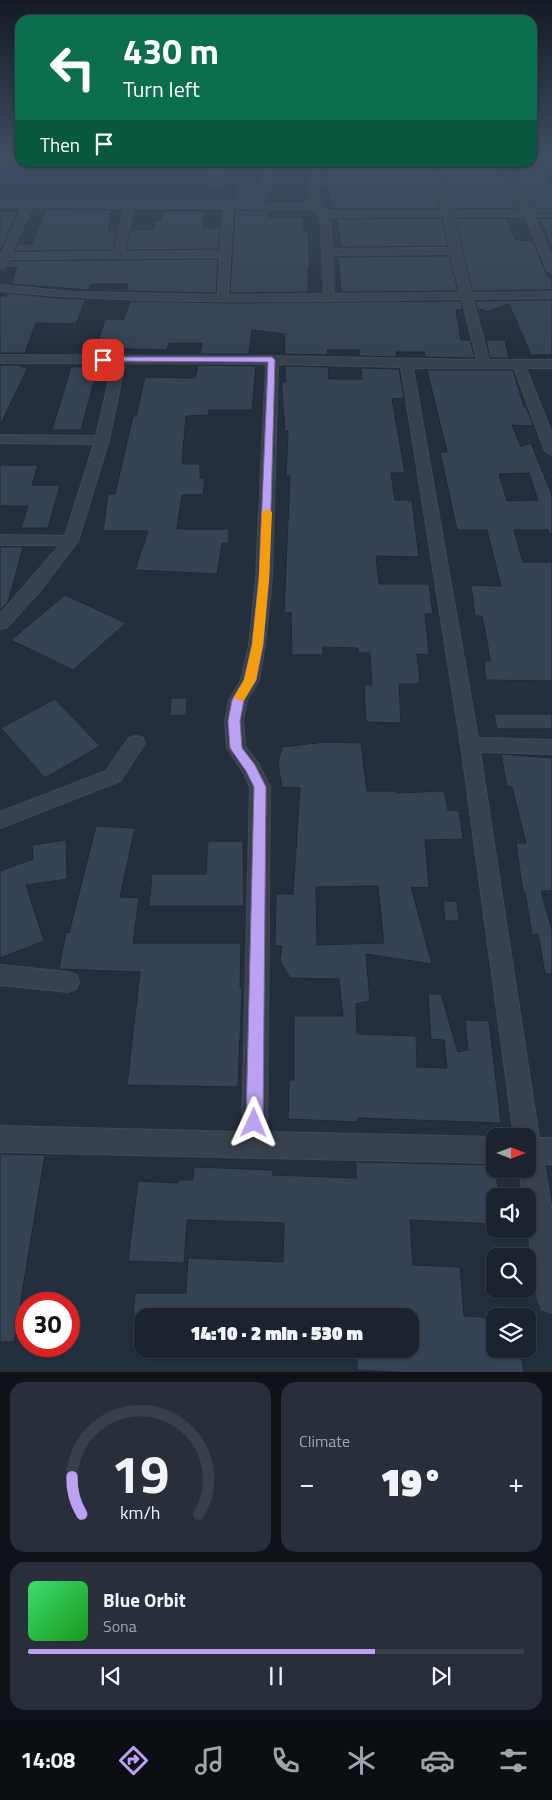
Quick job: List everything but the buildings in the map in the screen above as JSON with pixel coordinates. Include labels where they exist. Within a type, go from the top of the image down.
[{"type":"street","points":[[0,267],[21,222]]},
{"type":"street","points":[[118,255],[126,222]]},
{"type":"street","points":[[222,299],[228,222]]},
{"type":"street","points":[[325,222],[328,298]]},
{"type":"street","points":[[450,222],[455,251],[484,364]]},
{"type":"street","points":[[532,222],[552,270]]},
{"type":"street","points":[[326,252],[455,251]]},
{"type":"street","points":[[5,256],[225,254]]},
{"type":"street","points":[[0,288],[119,297],[222,299],[552,295]]},
{"type":"street","points":[[0,358],[272,360],[406,364],[552,364]]},
{"type":"street","points":[[0,624],[71,542],[102,440],[120,360]]},
{"type":"street","points":[[254,1143],[260,787],[251,768],[236,748],[234,721],[238,700],[250,680],[264,578],[272,360]]},
{"type":"street","points":[[406,364],[470,746],[529,1128]]},
{"type":"street","points":[[519,364],[552,450]]},
{"type":"street","points":[[0,439],[102,440]]},
{"type":"street","points":[[0,540],[71,542]]},
{"type":"street","points":[[0,820],[113,776],[136,743]]},
{"type":"street","points":[[470,746],[552,747]]},
{"type":"street","points":[[0,975],[68,982]]},
{"type":"street","points":[[0,1139],[254,1143],[486,1150]]},
{"type":"street","points":[[536,1176],[552,1298]]},
{"type":"slow traffic","points":[[240,697],[250,680],[257,645],[264,578],[267,512]]},
{"type":"route","points":[[103,360],[272,360],[264,578],[257,645],[250,680],[238,700],[234,721],[236,748],[251,768],[260,787],[254,1123]]}]
